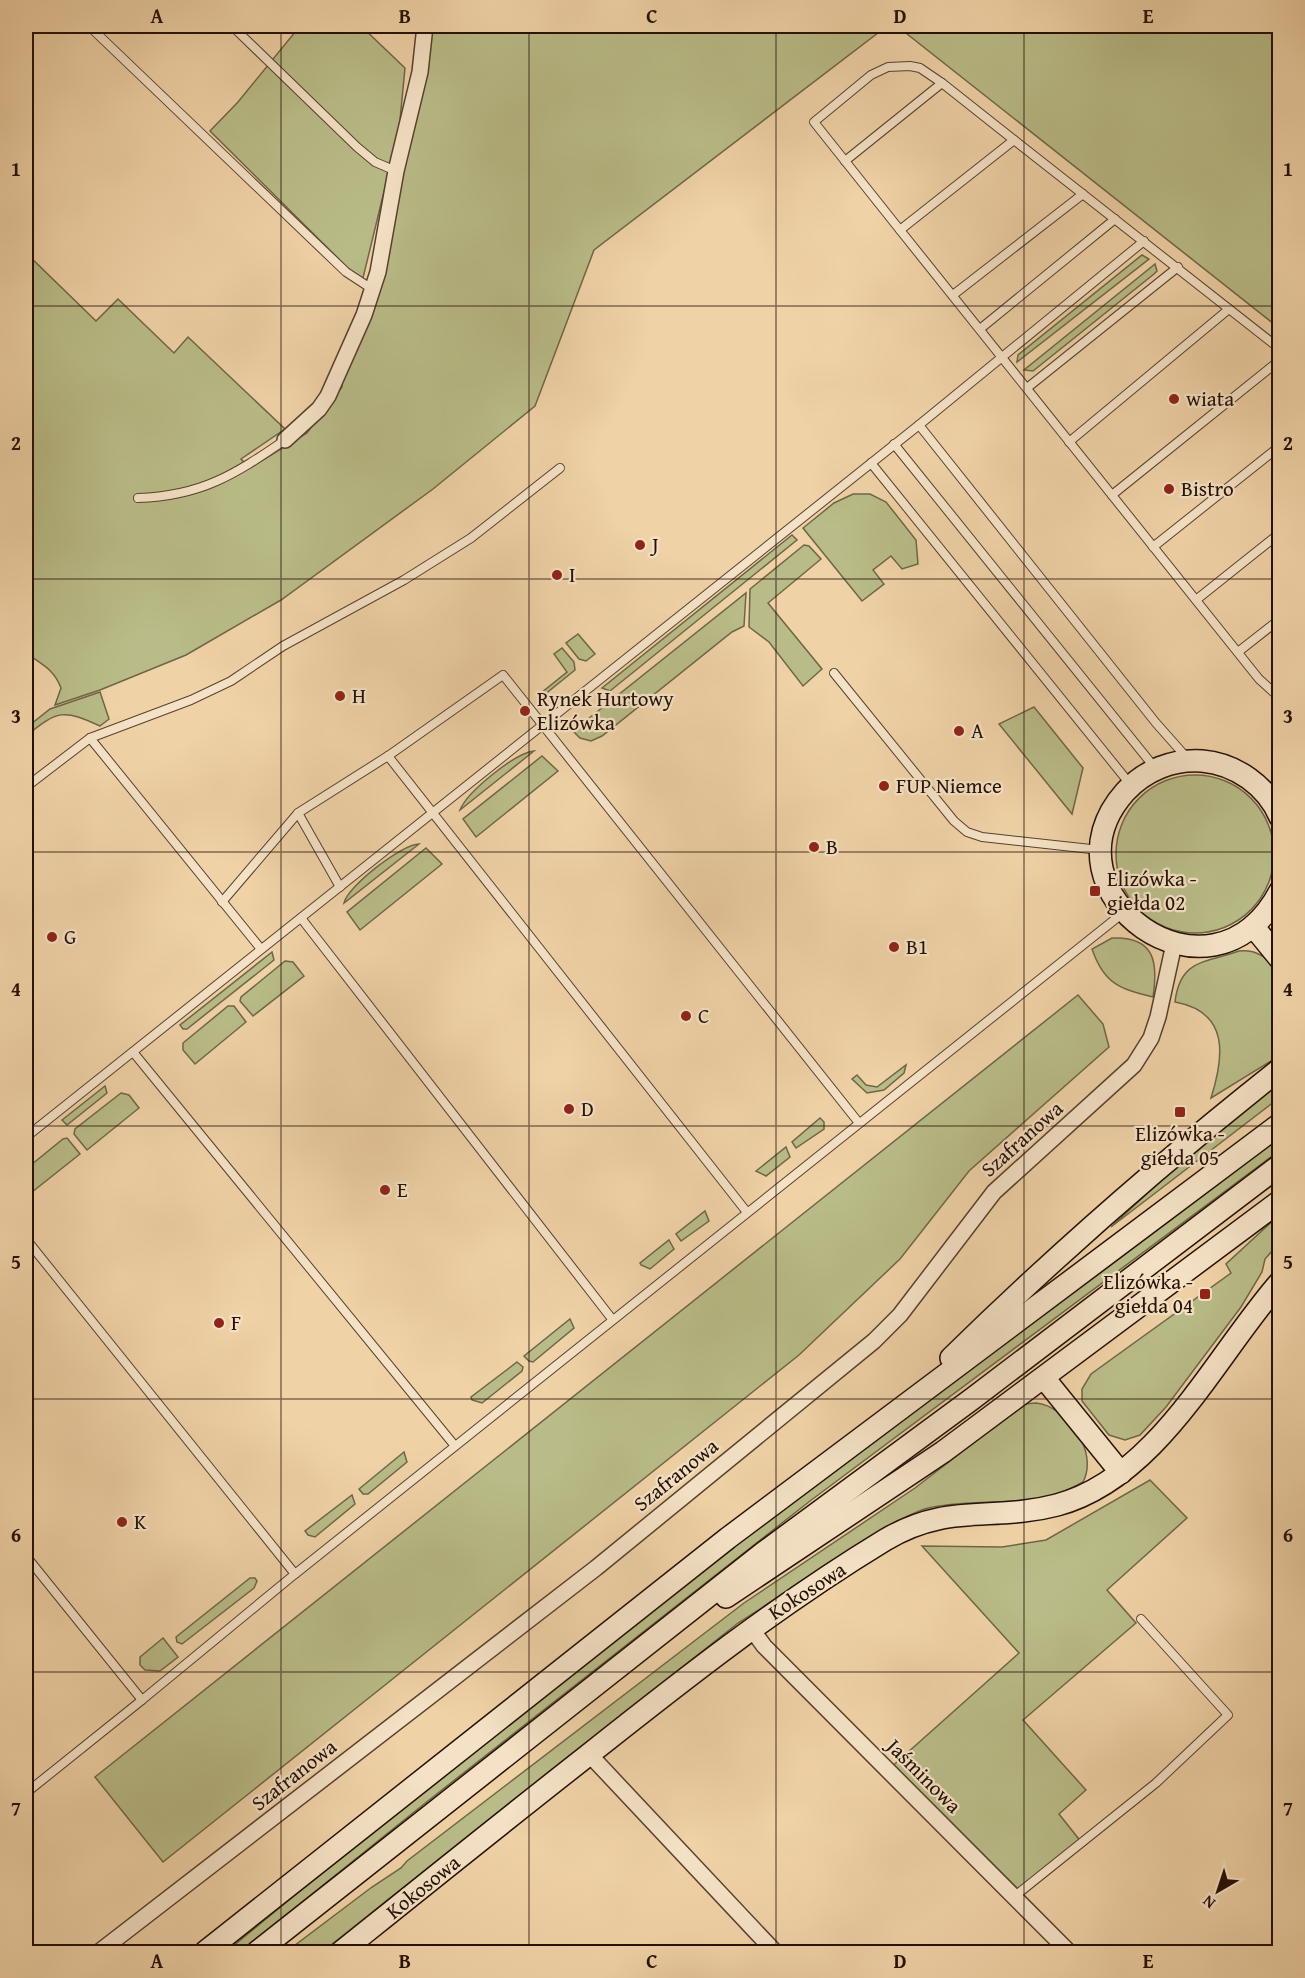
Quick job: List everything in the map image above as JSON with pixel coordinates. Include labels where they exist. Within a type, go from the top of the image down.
[{"type":"main road","points":[[1280,817],[1273,790],[1257,784],[1233,769],[1205,761],[1190,761],[1156,769],[1131,786],[1110,815],[1102,850],[1107,883],[1123,913],[1145,932],[1174,944],[1204,946],[1221,942],[1253,926],[1272,905],[1280,891]]},
{"type":"main road","points":[[1253,926],[1280,959]]},
{"type":"main road","points":[[895,1414],[996,1314],[1185,1144],[1280,1069]]},
{"type":"main road","points":[[205,1953],[728,1538],[1280,1124]]},
{"type":"main road","points":[[257,1953],[669,1626],[1280,1165]]},
{"type":"main road","points":[[669,1626],[724,1599],[944,1452],[1280,1201]]},
{"type":"main road","name":"Kokosowa","points":[[340,1953],[751,1628],[886,1540],[911,1527],[942,1516],[1015,1512],[1058,1505],[1089,1492],[1121,1473],[1161,1435],[1280,1282]]},
{"type":"main road","points":[[1044,1378],[1121,1473]]},
{"type":"street","points":[[285,440],[319,409],[328,396],[364,315],[378,272],[396,171],[420,72],[425,26]]},
{"type":"street","name":"Szafranowa","points":[[99,1953],[596,1568],[874,1341],[900,1315],[993,1192],[1134,1065],[1151,1038],[1158,1017],[1174,944]]},
{"type":"street","name":"Jaśminowa","points":[[751,1628],[764,1646],[1015,1896],[1069,1953]]},
{"type":"street","points":[[589,1754],[775,1953]]},
{"type":"lane","points":[[89,26],[346,272],[372,289]]},
{"type":"lane","points":[[232,26],[357,147],[375,162],[396,171]]},
{"type":"lane","points":[[1280,349],[1178,267],[920,68],[888,67],[871,75],[814,122],[1271,693],[1280,698]]},
{"type":"lane","points":[[845,161],[942,83]]},
{"type":"lane","points":[[900,230],[1014,140]]},
{"type":"lane","points":[[952,295],[1083,194]]},
{"type":"lane","points":[[980,329],[1115,219]]},
{"type":"lane","points":[[26,1137],[434,814],[543,724],[919,425],[1144,241]]},
{"type":"lane","points":[[1027,388],[1178,267]]},
{"type":"lane","points":[[1069,442],[1229,309]]},
{"type":"lane","points":[[1112,495],[1280,360]]},
{"type":"lane","points":[[919,425],[1156,723],[1190,761]]},
{"type":"lane","points":[[138,498],[164,497],[214,484],[285,440]]},
{"type":"lane","points":[[894,444],[1156,769]]},
{"type":"lane","points":[[1153,547],[1280,446]]},
{"type":"lane","points":[[871,463],[1131,786]]},
{"type":"lane","points":[[26,787],[90,738],[192,700],[231,681],[283,646],[404,580],[471,538],[560,468]]},
{"type":"lane","points":[[1196,600],[1280,533]]},
{"type":"lane","points":[[1238,652],[1280,619]]},
{"type":"lane","points":[[834,674],[954,821],[967,832],[982,837],[1102,850]]},
{"type":"lane","points":[[222,902],[298,813],[388,756],[503,675],[859,1123]]},
{"type":"lane","points":[[90,738],[261,949]]},
{"type":"lane","points":[[388,756],[746,1211]]},
{"type":"lane","points":[[298,813],[340,887]]},
{"type":"lane","points":[[26,1793],[746,1211],[1123,913]]},
{"type":"lane","points":[[301,918],[612,1319]]},
{"type":"lane","points":[[133,1052],[455,1446]]},
{"type":"lane","points":[[26,1239],[295,1574]]},
{"type":"lane","points":[[26,1556],[142,1700]]},
{"type":"lane","points":[[1015,1896],[1156,1783],[1228,1715],[1141,1619]]},
{"type":"green space","points":[[300,26],[361,26],[405,68],[399,130],[362,282],[210,131],[238,102]]},
{"type":"green space","points":[[425,26],[887,26],[594,250],[535,406],[433,489],[281,600],[186,655],[100,690],[55,705],[61,688],[58,681],[46,668],[26,653],[26,253],[96,321],[118,299],[174,353],[188,337],[285,429],[241,459],[250,468],[307,433],[342,387],[341,367],[364,315]]},
{"type":"green space","points":[[897,26],[1279,26],[1279,328]]},
{"type":"green space","points":[[1142,255],[1149,259],[1017,362],[1018,355]]},
{"type":"green space","points":[[1155,264],[1157,271],[1154,274],[1033,371],[1024,370]]},
{"type":"green space","points":[[853,494],[870,494],[886,502],[916,540],[918,564],[902,569],[891,556],[873,570],[884,584],[862,601],[803,528],[834,503]]},
{"type":"green space","points":[[792,535],[797,540],[610,691],[602,688]]},
{"type":"green space","points":[[804,545],[809,546],[821,559],[768,603],[822,669],[803,686],[769,642],[749,627],[750,589]]},
{"type":"green space","points":[[746,593],[744,626],[732,632],[602,736],[591,741],[580,738],[573,731]]},
{"type":"green space","points":[[578,634],[595,654],[586,661],[579,659],[566,643]]},
{"type":"green space","points":[[562,648],[574,662],[575,670],[544,695],[541,693],[567,672],[554,654]]},
{"type":"green space","points":[[100,692],[109,719],[100,726],[77,717],[61,715],[46,721],[26,736],[26,728],[50,709]]},
{"type":"green space","points":[[1034,707],[1083,768],[1072,814],[999,724]]},
{"type":"green space","points":[[534,751],[460,810],[472,793],[493,774],[515,759]]},
{"type":"green space","points":[[542,756],[558,771],[476,837],[463,819]]},
{"type":"green space","points":[[1195,775],[1225,781],[1251,798],[1268,824],[1274,854],[1268,884],[1251,910],[1225,927],[1195,933],[1165,927],[1139,910],[1122,884],[1116,854],[1122,824],[1139,798],[1165,781]]},
{"type":"green space","points":[[419,844],[344,903],[355,887],[377,867],[401,851]]},
{"type":"green space","points":[[426,848],[442,864],[360,930],[347,912]]},
{"type":"green space","points":[[1112,938],[1138,942],[1151,954],[1155,974],[1153,997],[1122,988],[1102,970],[1092,949]]},
{"type":"green space","points":[[1239,951],[1257,953],[1279,974],[1279,1056],[1211,1098],[1219,1067],[1220,1052],[1214,1026],[1206,1015],[1193,1007],[1175,1002],[1182,978],[1188,970],[1205,961]]},
{"type":"green space","points":[[272,952],[274,960],[187,1029],[183,1029],[180,1025]]},
{"type":"green space","points":[[285,961],[293,962],[304,976],[253,1016],[240,1001],[241,997]]},
{"type":"green space","points":[[1078,995],[1103,1024],[1109,1047],[969,1171],[900,1259],[799,1355],[163,1862],[95,1777]]},
{"type":"green space","points":[[228,1006],[234,1006],[246,1022],[195,1064],[183,1050],[183,1043]]},
{"type":"green space","points":[[906,1065],[904,1073],[884,1090],[867,1093],[852,1079],[857,1075],[866,1085],[877,1087]]},
{"type":"green space","points":[[1279,1083],[1279,1098],[1111,1227],[1166,1176]]},
{"type":"green space","points":[[105,1086],[107,1093],[67,1125],[62,1120]]},
{"type":"green space","points":[[121,1093],[129,1095],[139,1108],[87,1150],[74,1134],[75,1129]]},
{"type":"green space","points":[[820,1118],[824,1122],[824,1129],[796,1148],[792,1142]]},
{"type":"green space","points":[[67,1138],[80,1154],[27,1196],[26,1169]]},
{"type":"green space","points":[[1279,1138],[1279,1151],[810,1501],[424,1804],[240,1952],[226,1952],[388,1818],[636,1621],[803,1493]]},
{"type":"green space","points":[[786,1147],[790,1157],[766,1176],[756,1171]]},
{"type":"green space","points":[[705,1211],[709,1221],[681,1241],[676,1234]]},
{"type":"green space","points":[[1279,1215],[1279,1243],[1265,1259],[1262,1272],[1241,1307],[1166,1407],[1140,1435],[1125,1440],[1109,1435],[1082,1401],[1082,1389],[1091,1374],[1231,1273],[1226,1264]]},
{"type":"green space","points":[[669,1240],[674,1249],[650,1269],[641,1265],[640,1263]]},
{"type":"green space","points":[[570,1319],[574,1328],[533,1362],[524,1356]]},
{"type":"green space","points":[[517,1362],[523,1367],[522,1371],[482,1403],[472,1400],[471,1397]]},
{"type":"green space","points":[[1036,1403],[1059,1412],[1077,1432],[1087,1457],[1087,1470],[1083,1482],[1049,1496],[1031,1499],[932,1507],[912,1514],[888,1527],[738,1623],[322,1952],[286,1952],[401,1868],[407,1861],[744,1603],[915,1488],[1024,1404]]},
{"type":"green space","points":[[404,1452],[407,1462],[368,1494],[363,1494],[359,1489]]},
{"type":"green space","points":[[1150,1480],[1187,1518],[1107,1590],[1136,1623],[1023,1720],[1086,1790],[1059,1814],[1082,1843],[1015,1896],[888,1770],[1019,1653],[922,1546],[1002,1547],[1046,1540]]},
{"type":"green space","points":[[352,1495],[355,1504],[315,1537],[308,1535],[305,1531]]},
{"type":"green space","points":[[250,1578],[255,1578],[257,1581],[254,1588],[182,1644],[177,1642],[176,1637]]},
{"type":"green space","points":[[163,1638],[178,1657],[160,1671],[145,1670],[140,1665],[140,1657]]},
{"type":"place","name":"wiata","points":[[1174,399]]},
{"type":"place","name":"Bistro","points":[[1169,489]]},
{"type":"place","name":"J","points":[[640,545]]},
{"type":"place","name":"I","points":[[557,575]]},
{"type":"place","name":"H","points":[[340,696]]},
{"type":"place","name":"Rynek Hurtowy Elizówka","points":[[525,711]]},
{"type":"place","name":"A","points":[[959,731]]},
{"type":"place","name":"FUP Niemce","points":[[884,786]]},
{"type":"place","name":"B","points":[[814,847]]},
{"type":"place","name":"Elizówka - giełda 02","points":[[1095,891]]},
{"type":"place","name":"G","points":[[52,937]]},
{"type":"place","name":"B1","points":[[894,947]]},
{"type":"place","name":"C","points":[[686,1016]]},
{"type":"place","name":"D","points":[[569,1109]]},
{"type":"place","name":"Elizówka - giełda 05","points":[[1180,1112]]},
{"type":"place","name":"E","points":[[385,1190]]},
{"type":"place","name":"Elizówka - giełda 04","points":[[1205,1294]]},
{"type":"place","name":"F","points":[[219,1323]]},
{"type":"place","name":"K","points":[[122,1522]]}]
